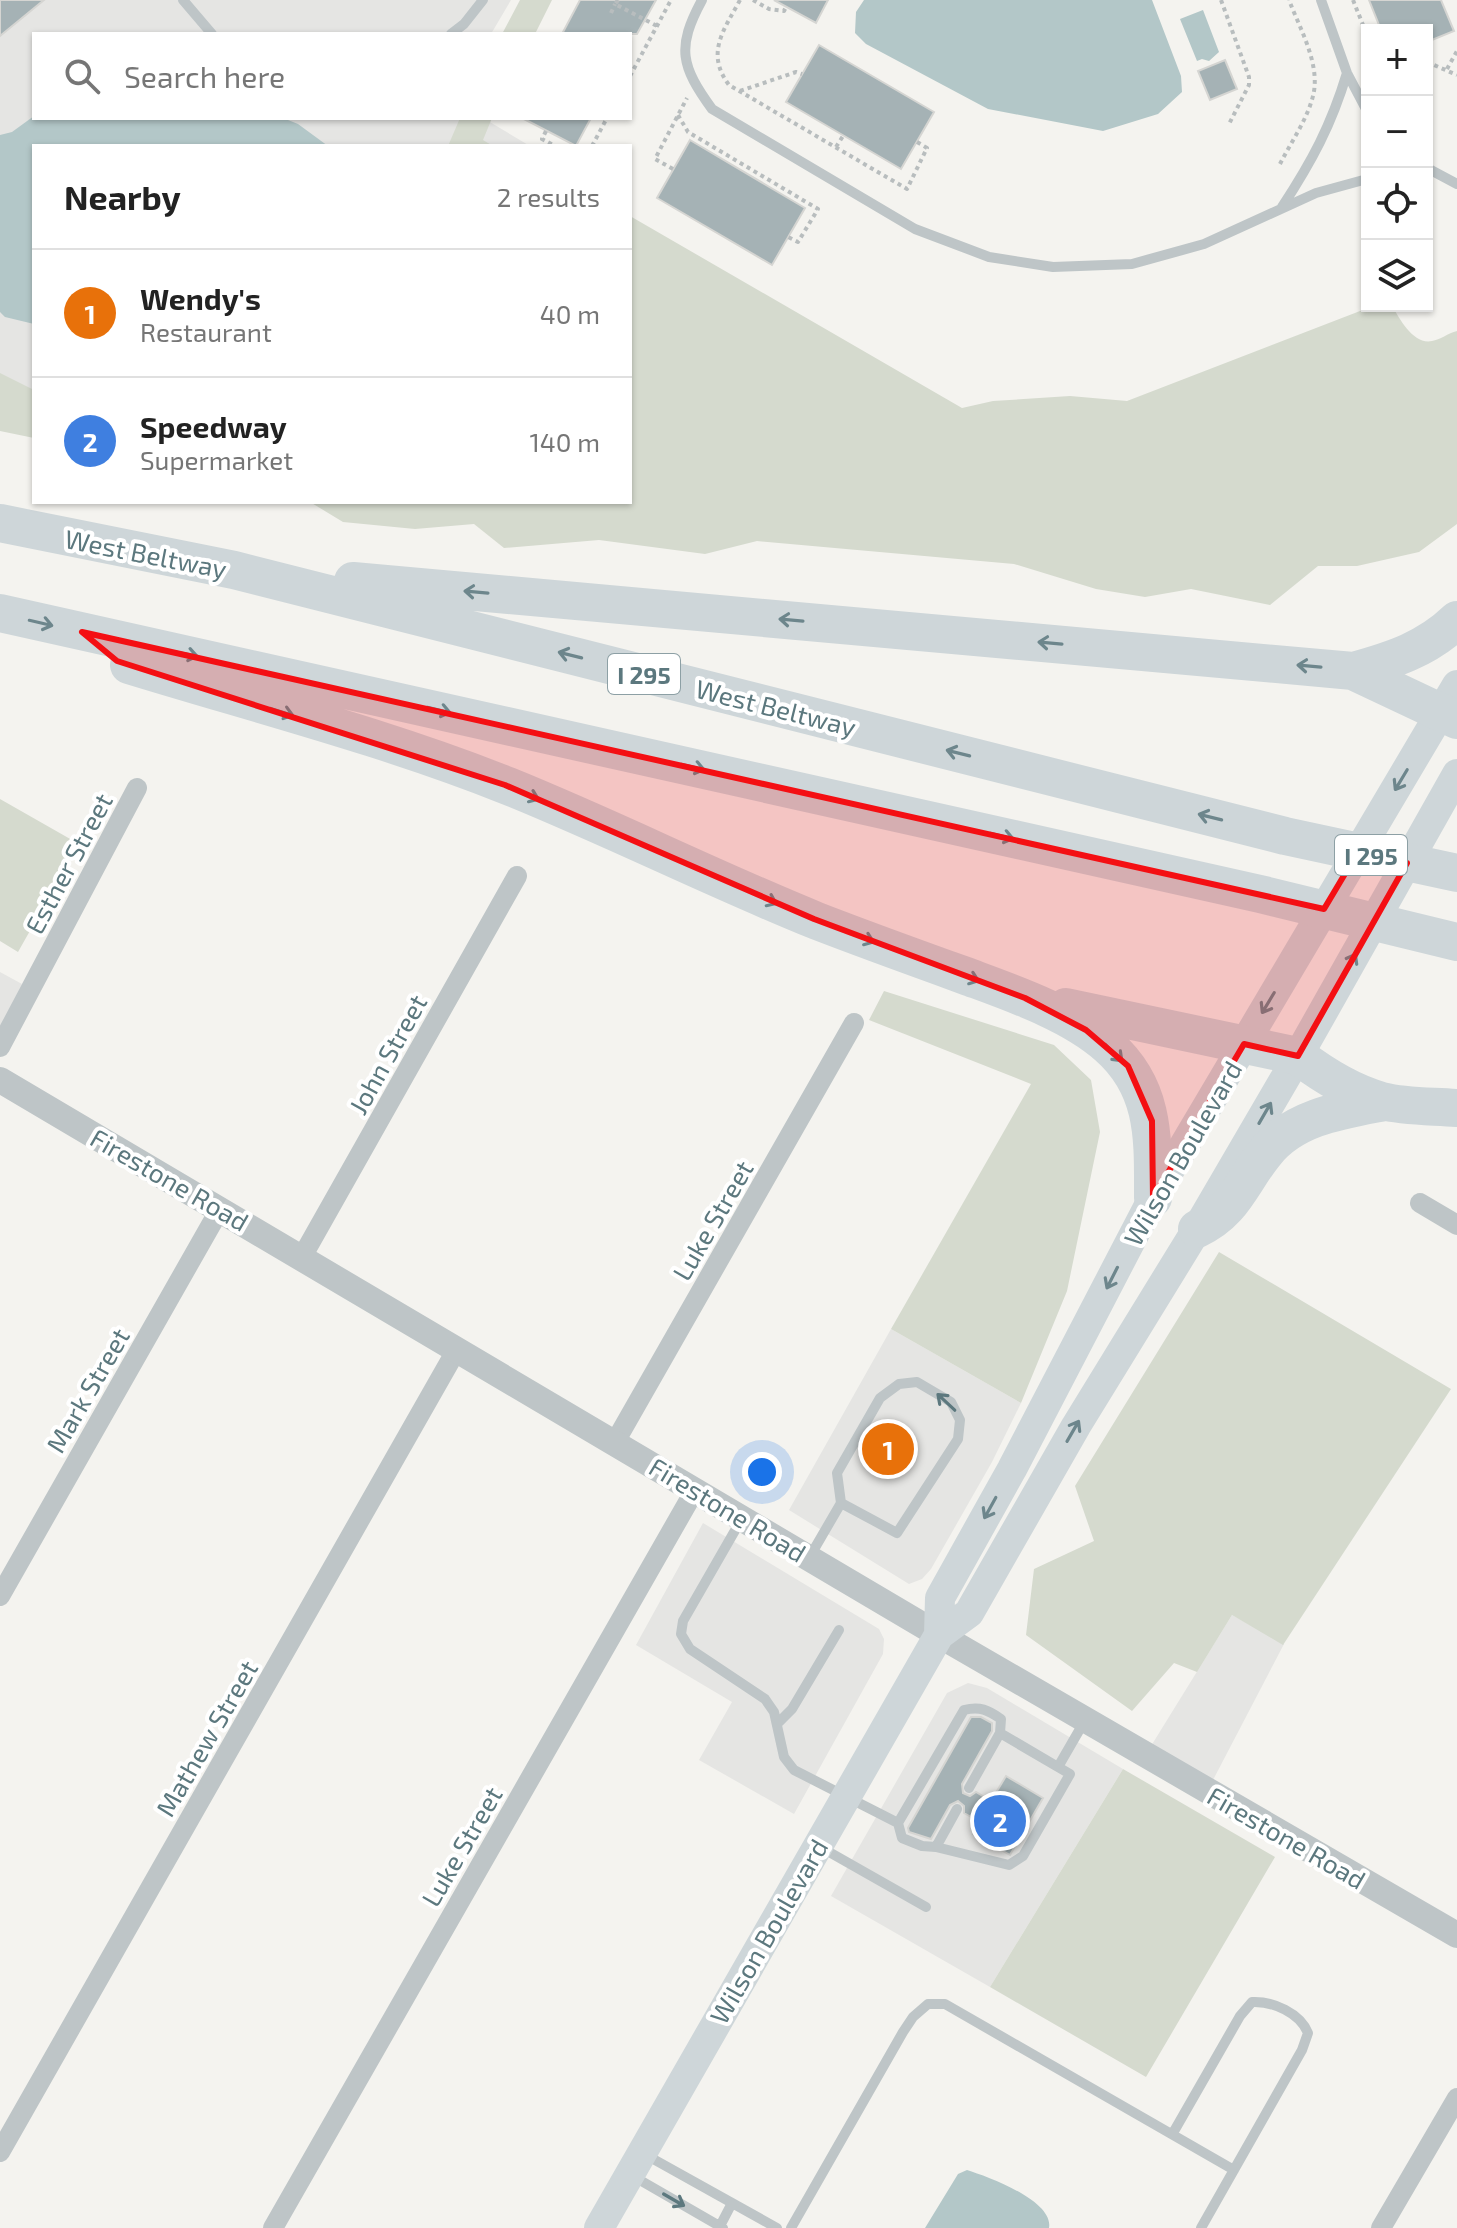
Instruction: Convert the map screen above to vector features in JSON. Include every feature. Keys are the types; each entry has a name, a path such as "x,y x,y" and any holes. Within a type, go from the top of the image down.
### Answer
{"highway":[{"name":"West Beltway","path":"0,523 234,570 1285,836 1457,873"},
{"path":"234,570 1353,671 1452,706"},
{"name":"I 295","path":"0,613 1260,894 1444,938"},
{"path":"1353,671 1405,655 1443,633 1457,620"},
{"path":"82,632 117,661 395,747 505,785 814,919 1025,998 1086,1030 1108,1045 1128,1066 1143,1093 1152,1121 1153,1198"},
{"path":"1025,998 1298,1056 1357,1092 1384,1102"},
{"path":"1197,1229 1226,1211 1267,1150 1283,1135 1303,1123 1337,1111 1384,1102 1457,1108"}],"main road":[{"name":"Wilson Boulevard","path":"939,1635 940,1598 1019,1456 1153,1198 1452,706"},
{"name":"Wilson Boulevard","path":"599,2228 939,1635 969,1613 1076,1426 1197,1229 1298,1056 1457,774"}],"street":[{"name":"Esther Street","path":"0,1047 137,788"},
{"name":"John Street","path":"302,1257 517,876"},
{"name":"Luke Street","path":"615,1442 854,1023"},
{"name":"Firestone Road","path":"0,1080 939,1635 1457,1935"},
{"path":"1420,1203 1457,1225"},
{"name":"Mark Street","path":"0,1596 220,1209"},
{"name":"Mathew Street","path":"0,2152 457,1349"},
{"name":"Luke Street","path":"273,2228 695,1490"},
{"path":"1381,2228 1457,2098"}],"lane":[{"path":"183,0 210,32"},
{"path":"454,32 483,0"},
{"path":"702,0 692,19 683,57 691,80 712,109 915,229 989,257 1053,267 1132,264 1204,244 1281,207 1361,181"},
{"path":"1321,0 1347,73 1361,100"},
{"path":"1281,207 1323,139 1334,116 1347,73"},
{"path":"1433,171 1457,184"},
{"path":"1433,174 1439,174"},
{"path":"809,1558 841,1503 837,1473 880,1398 899,1384 917,1382 951,1402 960,1420 958,1439 897,1533 841,1503"},
{"path":"743,1518 683,1621 681,1634 690,1649 765,1699 774,1712 784,1757 794,1770 898,1823 902,1838 922,1846 1009,1865 1023,1856 1070,1774 995,1737"},
{"path":"777,1724 792,1709 839,1630"},
{"path":"898,1823 911,1810 940,1762 963,1720 964,1710 975,1707 986,1709 1001,1719 995,1737 970,1782"},
{"path":"1058,1767 1085,1720"},
{"path":"936,1847 942,1827 957,1809"},
{"path":"817,1845 926,1907"},
{"path":"1173,2133 1240,2016 1252,2002 1269,2002 1304,2022 1308,2033 1302,2050 1201,2228"},
{"path":"791,2228 908,2024 928,2004 945,2004 1234,2170"},
{"path":"636,2163 721,2227 732,2203"},
{"path":"636,2163 732,2203 777,2228"}],"path":[{"path":"632,72 671,0"},
{"path":"740,0 720,38 716,56 728,84 907,189 927,148 917,142"},
{"path":"753,0 769,9 784,11 786,7"},
{"path":"1221,0 1249,77 1249,85 1228,126"},
{"path":"1280,164 1309,109 1315,81 1314,68 1289,0"},
{"path":"1353,0 1363,24"},
{"path":"611,13 617,2 657,26"},
{"path":"1447,69 1457,51"},
{"path":"1433,63 1457,75"},
{"path":"739,92 796,72 802,74"},
{"path":"673,169 655,159 688,97 728,84"},
{"path":"678,115 688,132 749,172 818,209 798,242 788,237"},
{"path":"593,144 606,120"},
{"path":"546,131 542,139 551,144"},
{"path":"836,148 843,136"}],"highlighted area":[{"path":"82,632 1324,909 1358,852 1407,863 1298,1056 1244,1044 1153,1198 1152,1121 1128,1066 1086,1030 1025,998 814,919 505,785 117,661"}],"shaded area":[{"path":"0,0 511,0 492,32 32,32 32,120 486,120 527,144 32,144 32,424 0,417"},
{"path":"520,0 552,0 536,32 503,32"},
{"path":"864,0 1152,0 1181,76 1182,92 1158,114 1103,131 988,109 866,44 855,33 856,12"},
{"path":"1203,10 1219,52 1209,61 1197,61 1180,19"},
{"path":"32,117 32,120 288,120 325,144 32,144 32,324 5,317 0,312 0,135 12,132"},
{"path":"459,120 491,120 483,140 490,144 449,144"},
{"path":"632,217 962,408 993,401 1070,396 1127,401 1361,311 1396,312 1408,330 1425,341 1457,331 1457,524 1419,552 1357,566 1318,566 1270,605 1191,589 1145,597 1096,589 1014,564 757,541 705,554 599,540 504,548 474,524 415,529 343,522 313,504 632,504"},
{"path":"0,373 32,389 32,438 0,431"},
{"path":"0,799 79,844 18,952 0,941"},
{"path":"0,972 22,984 0,1029"},
{"path":"884,991 1054,1045 1091,1080 1100,1132 1067,1291 1021,1403 891,1329 1031,1084 869,1020"},
{"path":"1219,1252 1451,1389 1283,1645 1232,1615 1197,1672 1174,1663 1132,1711 1026,1635 1034,1569 1094,1541 1075,1486"},
{"path":"891,1329 1021,1403 992,1462 931,1569 922,1579 909,1584 789,1510"},
{"path":"703,1523 879,1629 884,1639 883,1654 794,1814 699,1760 732,1702 636,1645"},
{"path":"1232,1615 1284,1644 1213,1780 1151,1746"},
{"path":"968,1683 987,1688 1123,1769 990,1987 831,1896 947,1693"},
{"path":"1123,1769 1275,1857 1146,2077 990,1987"},
{"path":"967,2170 1004,2184 1031,2200 1048,2218 1049,2228 925,2228 958,2174"}],"building":[{"path":"0,0 44,0 0,36"},
{"path":"580,0 656,0 637,34 563,32"},
{"path":"774,0 828,0 816,23"},
{"path":"1369,0 1441,0 1454,31 1433,40 1433,24 1379,24"},
{"path":"819,45 934,112 901,169 786,102"},
{"path":"1225,60 1237,89 1210,100 1198,71"},
{"path":"526,120 590,120 577,144"},
{"path":"690,140 805,208 772,265 657,198"},
{"path":"971,1717 981,1717 992,1723 992,1731 962,1784 963,1793 970,1796 976,1792 991,1801 1006,1776 1043,1798 1010,1855 973,1834 980,1822 964,1813 964,1806 958,1801 950,1805 931,1839 909,1832 908,1828"}],"place":[{"name":"Wendy's","path":"888,1449"},
{"name":"Speedway","path":"1000,1821"}]}
